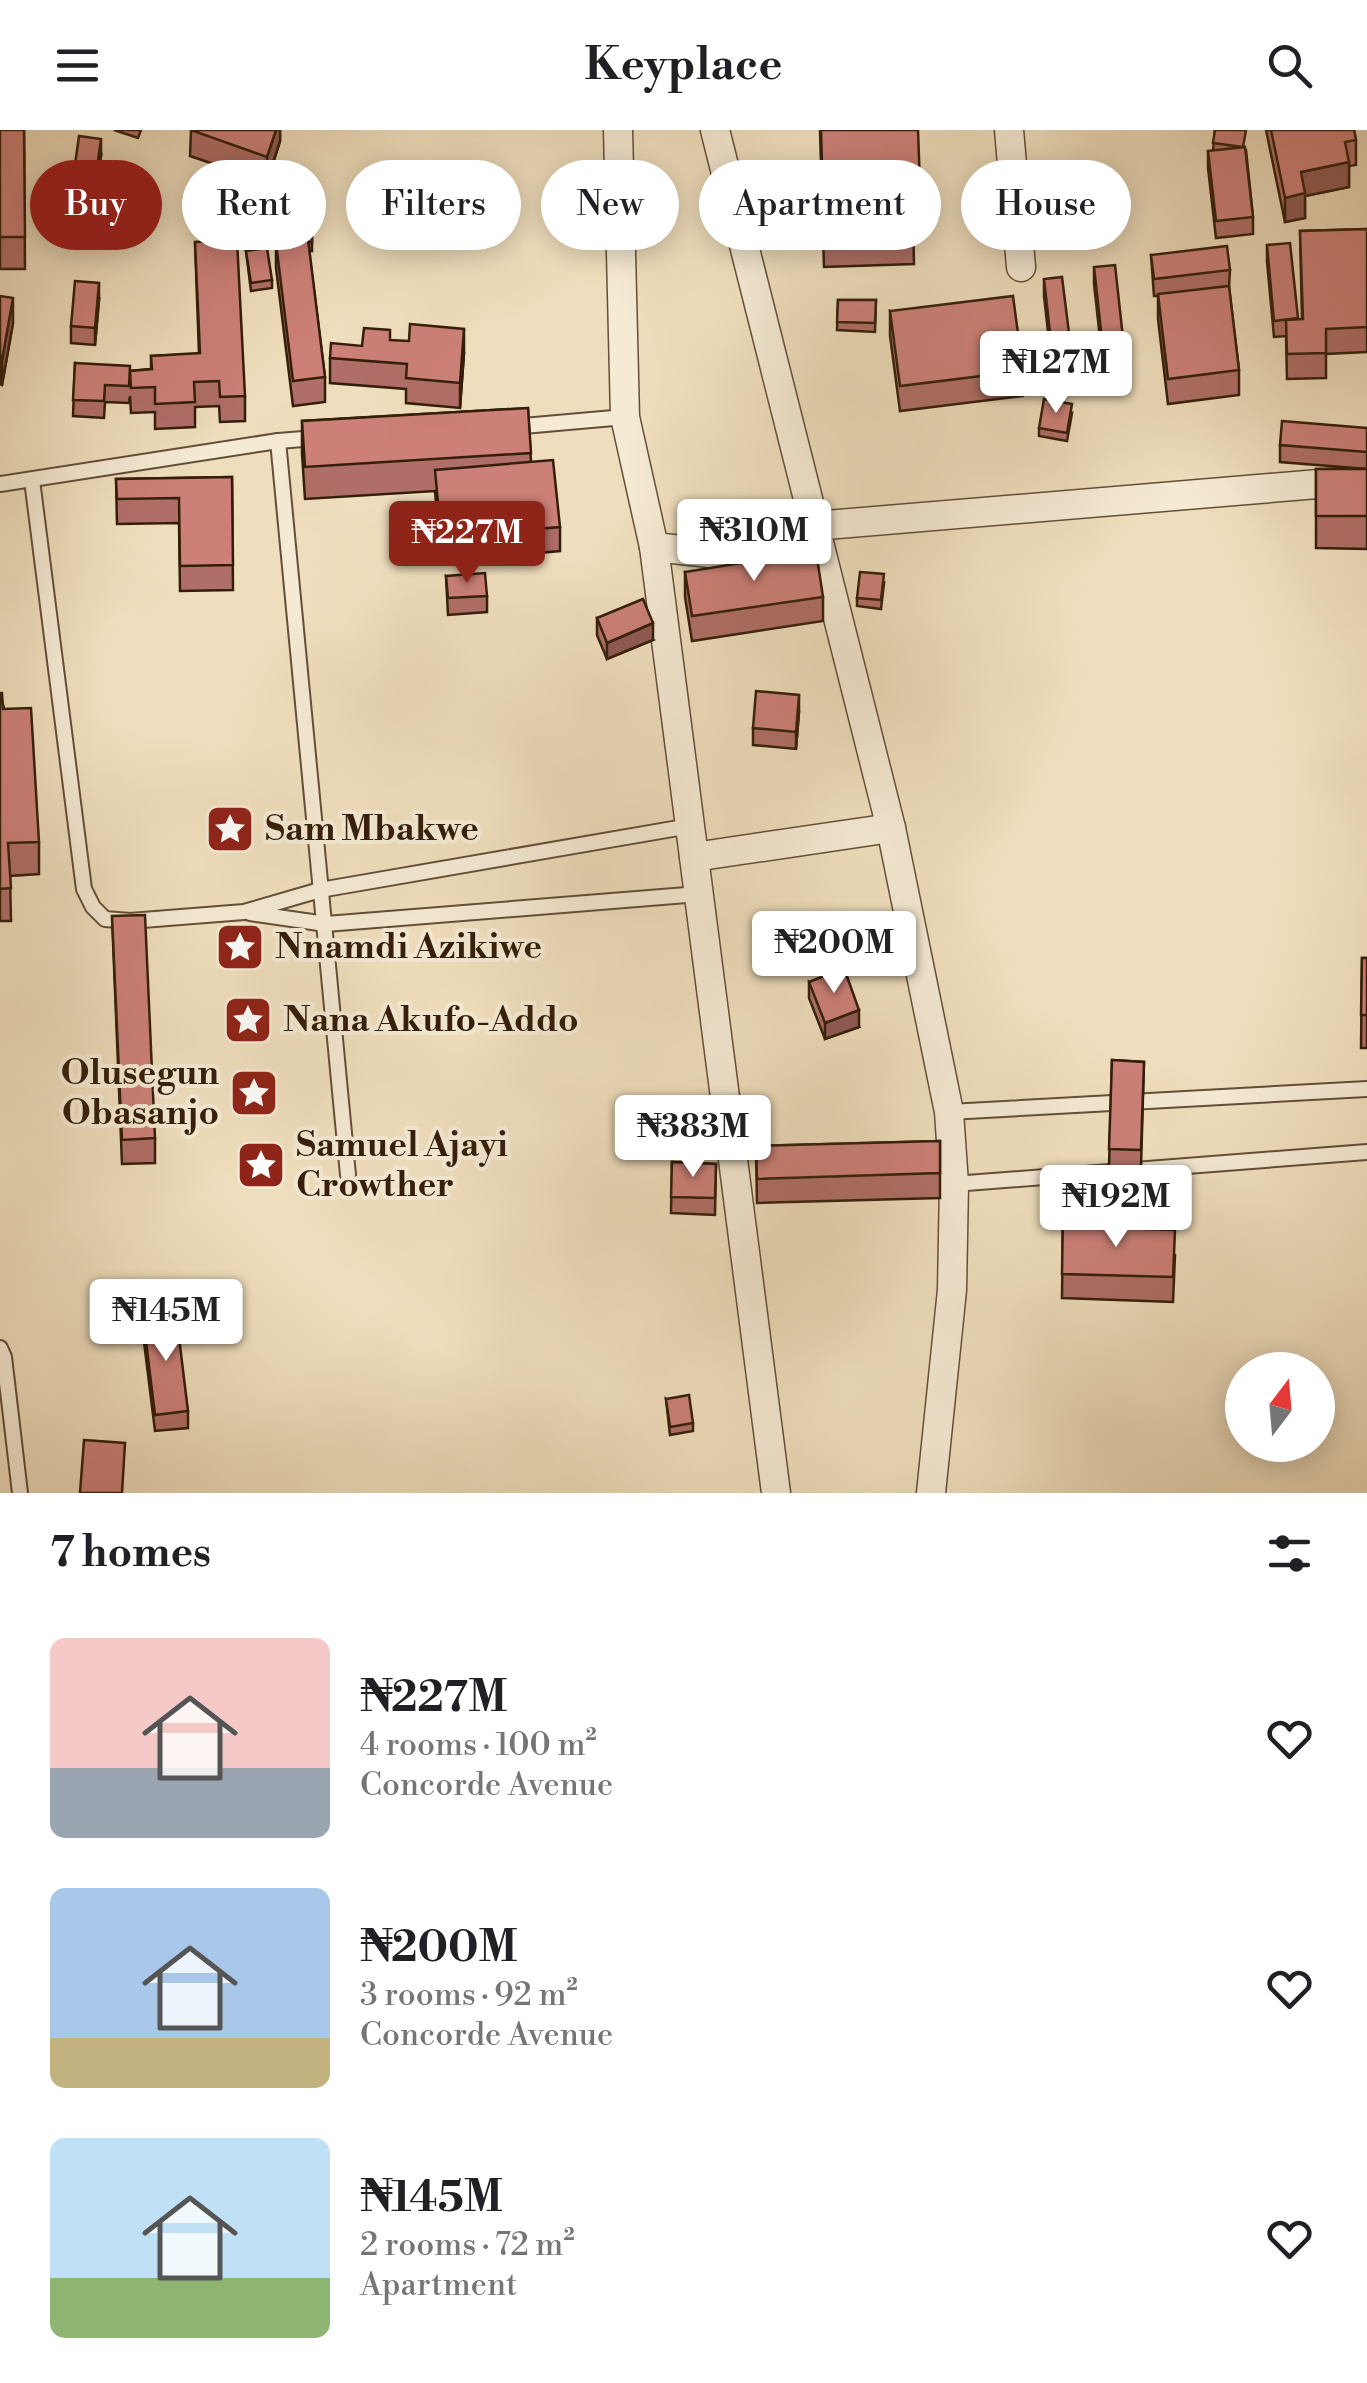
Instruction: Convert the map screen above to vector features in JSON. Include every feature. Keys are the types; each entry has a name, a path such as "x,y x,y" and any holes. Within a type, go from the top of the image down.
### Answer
{"street":[{"path":"618,130 625,417 654,547 776,1493"},
{"path":"715,130 891,828 949,1112 954,1184 952,1290 931,1493"},
{"path":"1009,130 1021,266"},
{"path":"654,547 738,556 814,526 1367,480"},
{"path":"694,858 891,828"}],"lane":[{"path":"489,429 625,417"},
{"path":"0,484 278,440 336,437"},
{"path":"278,440 348,1175"},
{"path":"32,480 84,890 105,920 244,912 320,890 690,826"},
{"path":"244,912 326,924 699,894"},
{"path":"949,1112 1367,1090"},
{"path":"954,1184 1367,1152"},
{"path":"0,1348 20,1493"}],"building":[{"path":"0,130 24,130 25,237 0,237"},
{"path":"191,130 276,130 267,157"},
{"path":"821,130 918,130 919,160 822,160"},
{"path":"1215,130 1246,130 1243,147 1213,143"},
{"path":"1271,130 1354,130 1356,140 1345,142 1349,162 1301,172 1305,193 1285,198"},
{"path":"79,136 101,139 98,160 76,160"},
{"path":"1245,147 1253,217 1216,221 1208,151"},
{"path":"1367,229 1367,327 1326,329 1326,353 1287,354 1286,320 1303,319 1300,231"},
{"path":"1290,243 1298,318 1274,321 1267,245"},
{"path":"1227,246 1230,270 1154,279 1151,255"},
{"path":"195,250 238,250 245,396 220,397 219,381 194,382 195,402 155,404 155,387 131,388 130,371 152,369 151,356 200,353"},
{"path":"267,250 272,280 251,283 246,251"},
{"path":"277,250 309,250 325,377 293,381"},
{"path":"1115,265 1125,356 1104,358 1094,267"},
{"path":"1062,277 1071,349 1052,351 1044,279"},
{"path":"75,281 99,283 95,328 71,326"},
{"path":"1229,286 1239,370 1168,379 1158,294"},
{"path":"0,296 13,298 2,360 0,359"},
{"path":"1013,296 1023,371 900,386 890,311"},
{"path":"838,300 876,300 875,323 837,322"},
{"path":"410,324 464,329 460,383 406,378 407,364 330,358 331,343 362,346 364,328 390,330 390,340 409,341"},
{"path":"75,363 130,366 129,386 105,385 104,401 73,400"},
{"path":"1044,399 1072,404 1067,433 1039,428"},
{"path":"528,408 531,453 305,467 302,421"},
{"path":"1282,421 1367,428 1367,452 1280,445"},
{"path":"553,460 560,527 441,537 435,470"},
{"path":"1316,469 1367,469 1367,516 1316,516"},
{"path":"232,477 233,565 180,566 179,498 117,499 116,479"},
{"path":"816,551 823,597 692,616 685,572"},
{"path":"860,572 884,574 881,600 857,598"},
{"path":"485,573 487,596 448,598 446,576"},
{"path":"643,599 653,623 607,643 597,618"},
{"path":"756,691 799,695 796,732 753,728"},
{"path":"0,693 3,709 31,708 39,842 8,843 11,888 0,889"},
{"path":"145,915 155,1138 122,1140 112,916"},
{"path":"1362,958 1367,958 1367,1015 1361,1015"},
{"path":"844,968 859,1010 825,1023 809,982"},
{"path":"1112,1060 1144,1062 1141,1150 1109,1149"},
{"path":"940,1141 940,1173 757,1179 756,1146"},
{"path":"672,1162 716,1164 715,1198 671,1197"},
{"path":"1063,1212 1084,1213 1083,1227 1175,1230 1173,1277 1062,1274"},
{"path":"176,1313 188,1411 155,1415 143,1317"},
{"path":"689,1395 693,1423 670,1427 666,1399"},
{"path":"84,1440 125,1443 122,1493 80,1493"}],"place":[{"name":"Sam Mbakwe","path":"230,829"},
{"name":"Nnamdi Azikiwe","path":"240,947"},
{"name":"Nana Akufo-Addo","path":"248,1020"},
{"name":"Olusegun Obasanjo","path":"254,1093"},
{"name":"Samuel Ajayi Crowther","path":"261,1165"}]}
